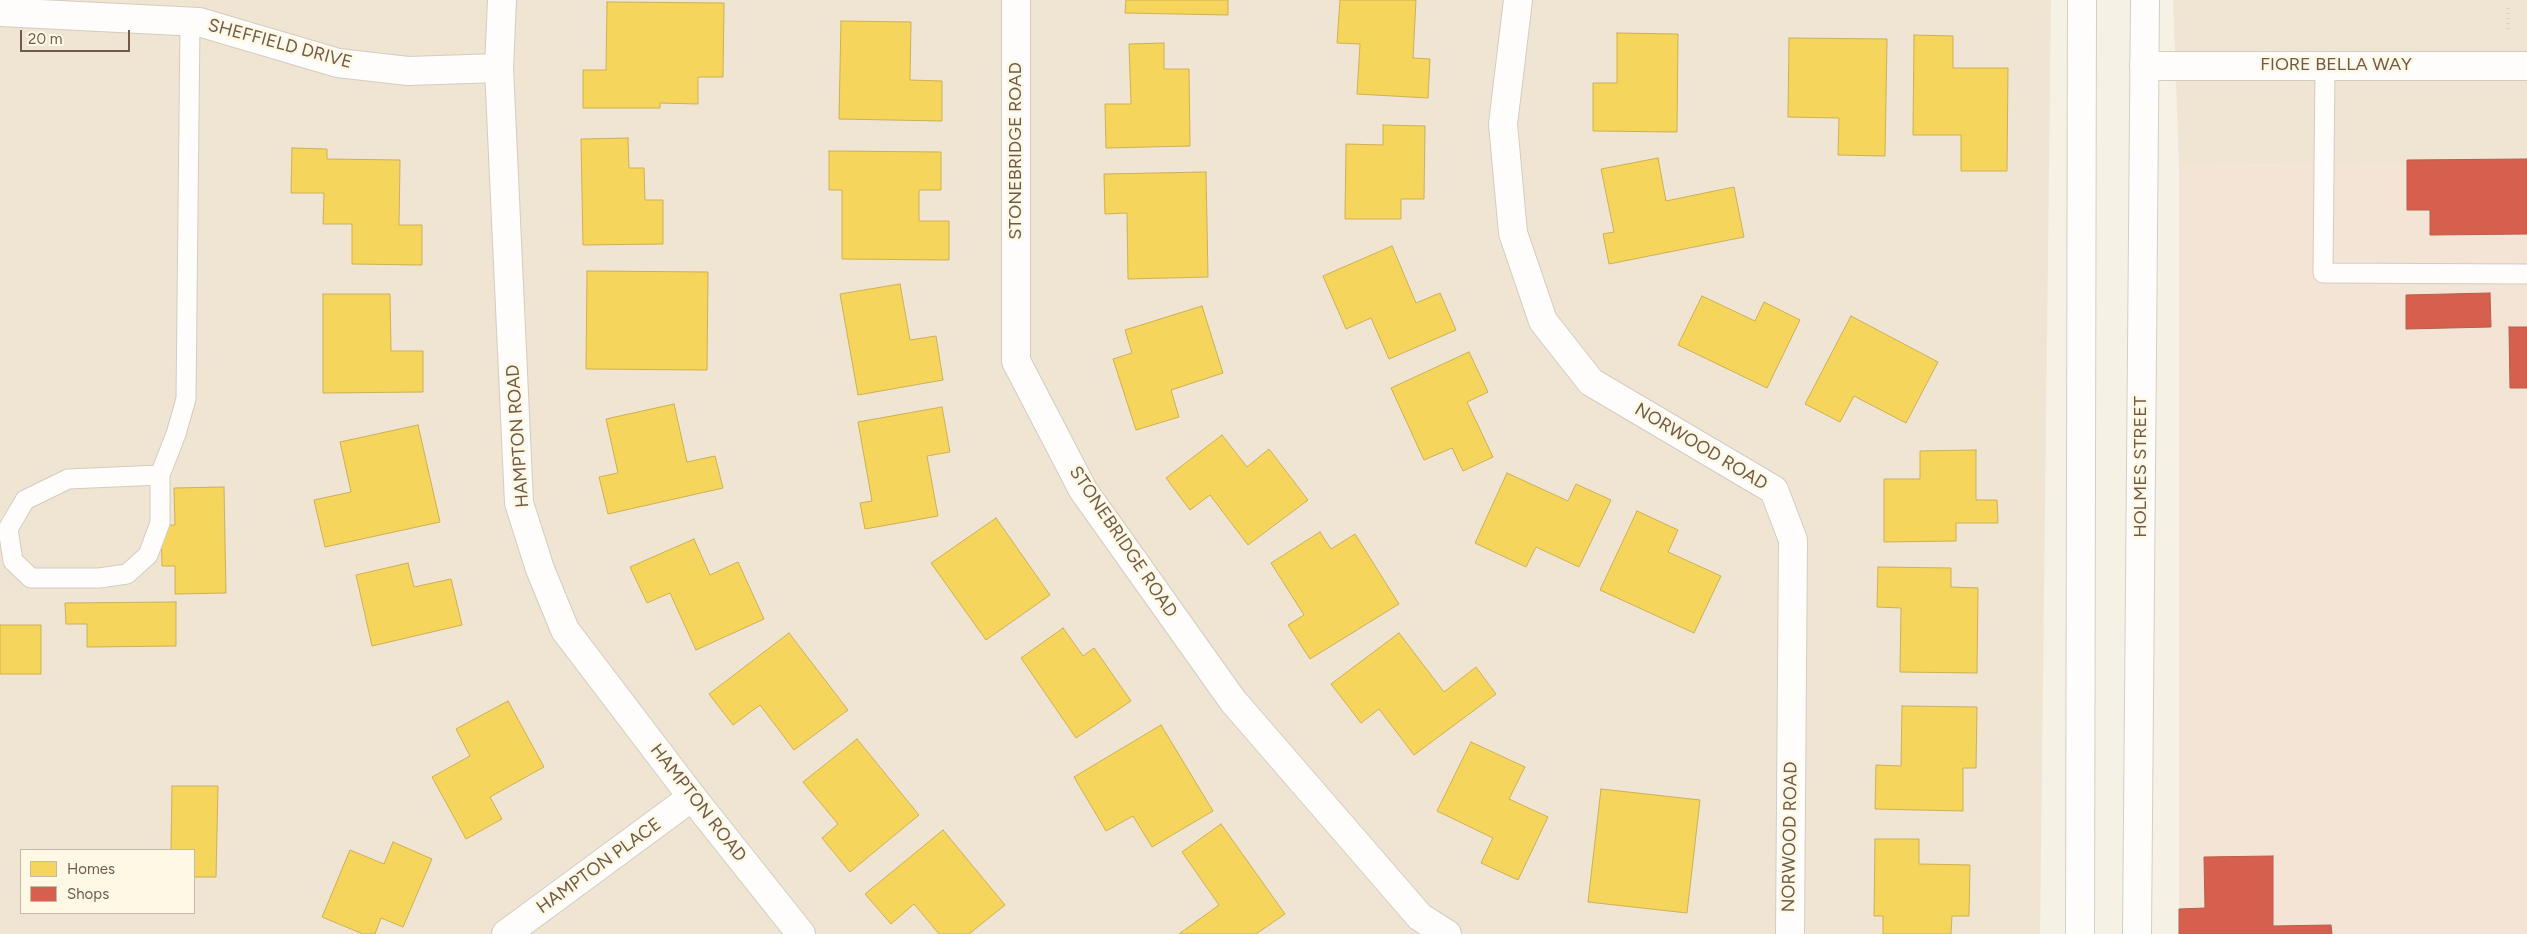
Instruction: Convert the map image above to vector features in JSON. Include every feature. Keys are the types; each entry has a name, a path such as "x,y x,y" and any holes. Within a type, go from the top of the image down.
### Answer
{"street":[{"name":"HAMPTON ROAD","path":"502,0 499,68 519,503 540,569 564,630 692,797 801,934"},
{"name":"STONEBRIDGE ROAD","path":"1016,0 1016,361 1083,490 1233,701 1420,917 1447,934"},
{"name":"NORWOOD ROAD","path":"1518,0 1503,124 1513,234 1543,321 1591,382 1774,490 1793,540 1790,934"},
{"path":"2080,934 2082,0"},
{"name":"HOLMES STREET","path":"2137,934 2145,0"},
{"name":"SHEFFIELD DRIVE","path":"0,12 199,22 338,63 408,71 499,68"},
{"name":"FIORE BELLA WAY","path":"2144,66 2527,66"},
{"name":"HAMPTON PLACE","path":"506,934 692,797"}],"lane":[{"path":"160,475 68,479 25,500 8,530 13,561 31,578 99,578 127,574 148,555 160,523 160,475 176,434 186,399 190,22"},
{"path":"2325,65 2323,272 2527,274"}],"path":[{"path":"2508,8 2508,30"}],"shaded area":[{"path":"0,0 2051,0 2040,934 0,934"},
{"path":"2173,0 2527,0 2527,164 2179,166"},
{"path":"2527,164 2527,934 2179,934 2179,166"}],"building: Homes":[{"path":"1126,0 1228,0 1228,15 1125,13"},
{"path":"1340,0 1416,0 1413,58 1430,59 1428,98 1357,94 1360,44 1337,43"},
{"path":"607,2 724,3 723,77 698,77 698,104 660,103 660,108 583,108 583,70 606,70"},
{"path":"841,21 911,22 910,80 942,81 942,121 839,119"},
{"path":"1617,33 1678,34 1677,132 1593,131 1593,83 1617,83"},
{"path":"1914,35 1953,36 1953,68 2008,68 2007,171 1961,171 1961,135 1913,135"},
{"path":"1789,38 1887,39 1885,156 1838,155 1839,118 1788,117"},
{"path":"1164,43 1164,69 1189,69 1190,146 1106,148 1105,104 1131,104 1129,44"},
{"path":"1383,125 1425,126 1424,199 1401,199 1401,219 1345,219 1346,144 1383,145"},
{"path":"628,138 629,168 644,168 645,200 663,200 663,244 583,245 581,139"},
{"path":"292,148 327,149 327,159 400,160 399,225 422,225 422,265 352,264 352,224 323,224 324,193 291,193"},
{"path":"829,151 941,152 941,190 919,190 919,221 949,221 949,260 842,259 842,190 829,190"},
{"path":"1658,158 1666,201 1734,187 1744,237 1609,264 1603,234 1614,232 1601,169"},
{"path":"1206,172 1208,277 1128,279 1127,213 1105,214 1104,174"},
{"path":"1392,246 1416,303 1440,293 1456,330 1389,359 1371,318 1346,329 1323,276"},
{"path":"587,271 708,272 707,370 586,369"},
{"path":"900,284 910,340 936,336 943,380 858,395 840,294"},
{"path":"323,294 390,294 391,351 423,351 423,392 323,393"},
{"path":"1702,296 1755,321 1764,302 1800,320 1767,388 1678,345"},
{"path":"1202,306 1223,373 1171,390 1179,417 1136,430 1113,359 1132,353 1125,330"},
{"path":"1851,316 1938,362 1906,423 1854,396 1840,422 1805,404"},
{"path":"1469,352 1488,392 1467,402 1493,457 1463,471 1452,448 1424,460 1391,388"},
{"path":"674,404 687,462 715,456 723,488 608,514 599,477 618,473 606,419"},
{"path":"942,407 950,452 927,456 938,516 865,529 860,503 872,501 858,422"},
{"path":"418,425 440,522 325,547 314,500 351,492 340,442"},
{"path":"1222,435 1247,467 1269,449 1308,500 1248,545 1210,495 1190,510 1166,478"},
{"path":"1976,450 1976,500 1997,500 1998,523 1956,523 1956,541 1884,542 1884,479 1920,479 1920,451"},
{"path":"1507,473 1568,501 1576,484 1611,500 1579,567 1536,547 1526,567 1475,543"},
{"path":"224,487 226,593 175,594 175,566 162,566 161,525 175,525 174,488"},
{"path":"1637,511 1678,530 1668,552 1721,576 1694,633 1600,590"},
{"path":"996,518 1050,595 986,640 931,563"},
{"path":"1320,532 1331,549 1355,534 1399,604 1310,659 1288,625 1304,615 1271,563"},
{"path":"694,539 710,575 738,562 764,619 696,650 670,593 647,603 630,567"},
{"path":"408,563 414,587 451,579 462,625 372,646 356,575"},
{"path":"1878,567 1951,568 1951,587 1978,588 1977,673 1900,672 1901,608 1877,607"},
{"path":"176,602 176,646 87,647 87,624 66,624 65,603"},
{"path":"0,625 41,625 41,674 0,674"},
{"path":"1063,628 1083,656 1094,648 1131,701 1076,738 1021,658"},
{"path":"789,633 848,710 794,750 760,705 733,725 709,694"},
{"path":"1399,633 1444,692 1476,667 1496,694 1414,755 1379,709 1361,723 1331,684"},
{"path":"508,701 544,767 490,797 502,819 466,839 432,777 470,756 456,729"},
{"path":"1902,706 1977,707 1976,768 1963,768 1963,811 1875,809 1876,765 1901,766"},
{"path":"1161,725 1213,811 1152,847 1133,816 1106,831 1074,777"},
{"path":"857,739 919,815 850,872 822,838 838,824 803,782"},
{"path":"1471,742 1525,767 1509,799 1548,817 1518,880 1481,863 1493,838 1437,811"},
{"path":"172,786 218,786 216,877 195,877 195,849 171,849"},
{"path":"1601,789 1700,800 1687,913 1588,902"},
{"path":"1221,824 1285,914 1256,934 1179,934 1219,905 1182,852"},
{"path":"943,830 1005,905 969,934 939,934 914,904 891,924 865,894"},
{"path":"1875,839 1919,839 1919,864 1970,865 1969,916 1952,916 1951,934 1883,934 1883,916 1874,916"},
{"path":"393,842 432,859 403,927 381,918 375,934 363,934 322,917 350,850 384,864"}],"building: Shops":[{"path":"2527,159 2527,234 2430,235 2430,210 2407,210 2407,160"},
{"path":"2490,293 2491,327 2406,329 2406,295"},
{"path":"2509,327 2527,327 2527,388 2510,388"},
{"path":"2273,856 2273,926 2331,925 2332,934 2179,934 2179,909 2205,908 2204,857"}]}
